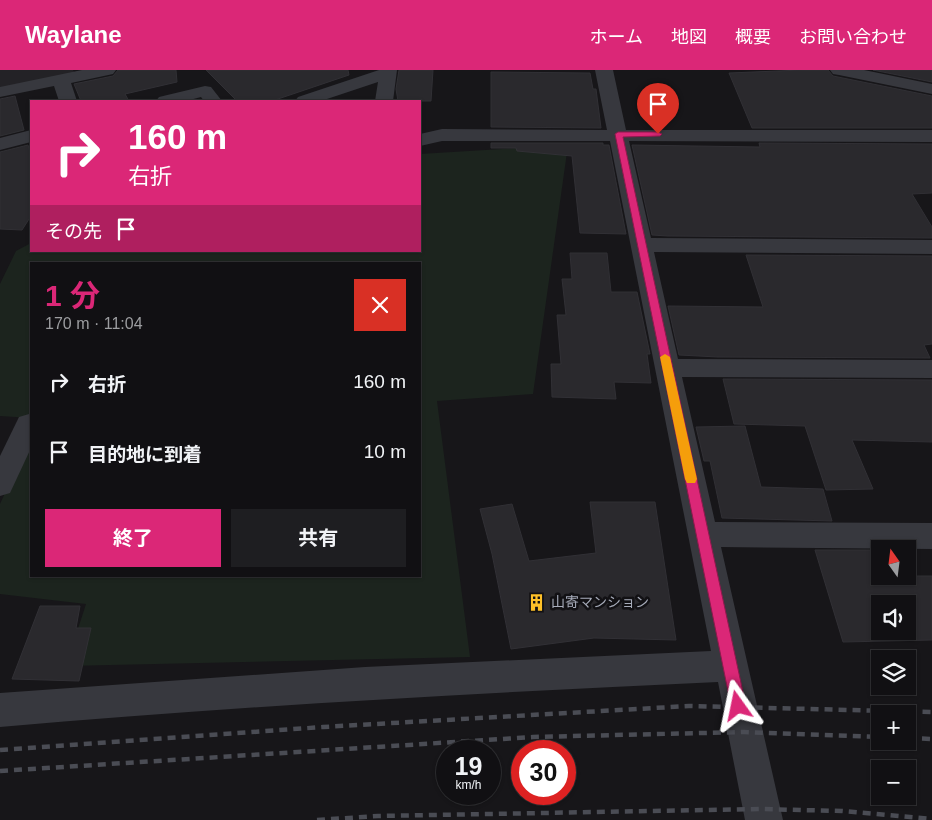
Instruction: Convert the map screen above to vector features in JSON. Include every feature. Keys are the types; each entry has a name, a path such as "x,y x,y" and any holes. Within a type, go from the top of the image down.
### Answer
{"street":[{"path":"0,92 61,79 83,72 107,70"},
{"path":"604,70 764,820"},
{"path":"839,70 932,88"},
{"path":"307,100 388,71 384,100"},
{"path":"61,79 68,100"},
{"path":"169,100 205,91 213,100"},
{"path":"421,140 442,135 932,136"},
{"path":"0,144 30,136"},
{"path":"642,246 932,247"},
{"path":"667,368 932,369"},
{"path":"0,485 29,424"},
{"path":"702,534 932,536"},
{"path":"0,710 96,701 412,680 730,666"}],"shaded area":[{"path":"0,70 73,70 75,74 0,89"},
{"path":"568,145 533,394 437,401 470,657 66,666 86,604 0,594 0,504 30,438 30,577 421,577 421,262 30,262 30,418 0,416 0,284 16,251 30,244 30,252 421,252 421,154"}],"building":[{"path":"118,70 176,70 177,82 125,94 128,100 81,100 74,84 113,76"},
{"path":"206,70 348,70 349,75 275,100 236,100"},
{"path":"399,70 433,70 431,101 398,100 396,89"},
{"path":"828,70 833,76 932,96 932,128 752,128 729,73"},
{"path":"873,70 932,70 932,82"},
{"path":"491,72 590,73 593,89 596,89 601,128 491,127"},
{"path":"15,96 24,130 0,136 0,99"},
{"path":"491,143 603,143 603,145 609,145 626,234 580,233 572,156 517,151 516,148 491,148"},
{"path":"759,143 932,144 932,193 912,194 932,227 932,238 652,235 632,145 760,147"},
{"path":"28,145 30,152 30,218 22,230 0,229 0,152"},
{"path":"570,253 607,253 611,292 637,292 650,354 647,354 651,383 614,382 616,399 552,397 551,364 561,364 557,315 566,315 562,279 572,279"},
{"path":"746,255 932,256 932,344 924,345 930,358 718,357 679,355 668,306 763,307"},
{"path":"723,379 932,380 932,442 852,440 873,489 826,490 805,426 734,424"},
{"path":"745,426 761,487 823,489 832,521 722,518 710,461 704,461 696,427"},
{"path":"590,502 655,502 676,640 594,638 511,649 492,554 480,509 512,504 529,561 596,553"},
{"path":"815,550 871,550 871,585 916,585 916,576 932,576 932,640 843,642"},
{"path":"40,606 80,606 76,628 91,628 79,681 12,679"}],"railway":[{"path":"0,750 323,727 689,706 932,712"},
{"path":"0,771 533,737 744,732 871,737"},
{"path":"916,738 932,739"},
{"path":"317,820 378,816 761,809 842,811 932,819"}],"slow traffic":[{"path":"665,357 691,479"}],"place":[{"name":"山寄マンション","path":"537,602"}],"route":[{"path":"658,134 618,134 738,706"}]}
